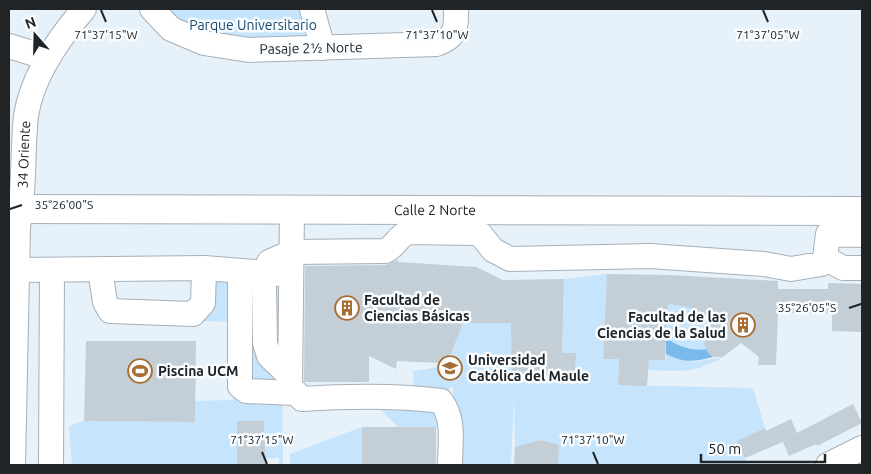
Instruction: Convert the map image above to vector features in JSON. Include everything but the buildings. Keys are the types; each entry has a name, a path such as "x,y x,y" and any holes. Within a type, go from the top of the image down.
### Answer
{"main road":[{"name":"Calle 2 Norte","path":"15,209 753,210 828,223 862,211"}],"street":[{"name":"34 Oriente","path":"13,465 12,371 18,227 15,209 26,115 34,88 48,58 61,37 84,9"},
{"name":"Pasaje 2½ Norte","path":"152,9 172,29 204,43 249,50 436,44 446,41 454,32 456,9"},
{"path":"312,9 323,48"},
{"path":"9,46 48,58"},
{"path":"292,210 293,384"},
{"path":"17,270 204,268 266,273 291,264 385,251 391,249 399,237 414,232 478,234 485,238 493,250 510,259 650,256 764,264 790,269 820,264 825,258 828,223 862,235"},
{"path":"825,258 842,268 862,268"},
{"path":"100,270 105,302 110,311 193,314 203,303 204,268"},
{"path":"51,465 52,271"},
{"path":"240,271 240,386 246,391 293,384"},
{"path":"266,273 264,285 265,343 269,356 293,384 302,399 347,396 416,397 441,401 447,409 451,422 450,465"},
{"path":"828,465 862,448"}],"green space":[{"name":"Parque Universitario","path":"166,9 308,9 314,35 253,43 212,37 181,24"},
{"path":"204,268 289,269 282,323 283,465 279,465 279,458 266,458 264,421 237,421 237,465 72,465 69,426 84,421 194,422 195,401 233,400 234,323 276,323 202,321"},
{"path":"607,274 603,358 619,359 618,385 753,388 765,428 737,441 748,465 558,465 558,445 540,440 515,447 514,393 511,465 454,465 454,397 452,385 441,402 442,415 436,427 398,427 369,398 414,399 413,371 452,365 451,354 463,323 499,323 504,280 513,280 510,303 514,379 575,384 576,354 562,353 564,279"},
{"path":"668,304 688,307 712,319 704,344 706,349 685,348 666,338"},
{"path":"666,354 694,362 723,357 695,369 678,371 648,370 649,360 665,360"},
{"path":"362,427 362,465 290,465 290,454"}],"water":[{"path":"666,338 685,348 706,349 713,357 689,361 673,357 666,354"}],"place":[{"name":"Facultad de Ciencias Básicas","path":"347,308"},
{"name":"Facultad de las Ciencias de la Salud","path":"743,325"},
{"name":"Universidad Católica del Maule","path":"450,368"},
{"name":"Piscina UCM","path":"140,371"}]}
